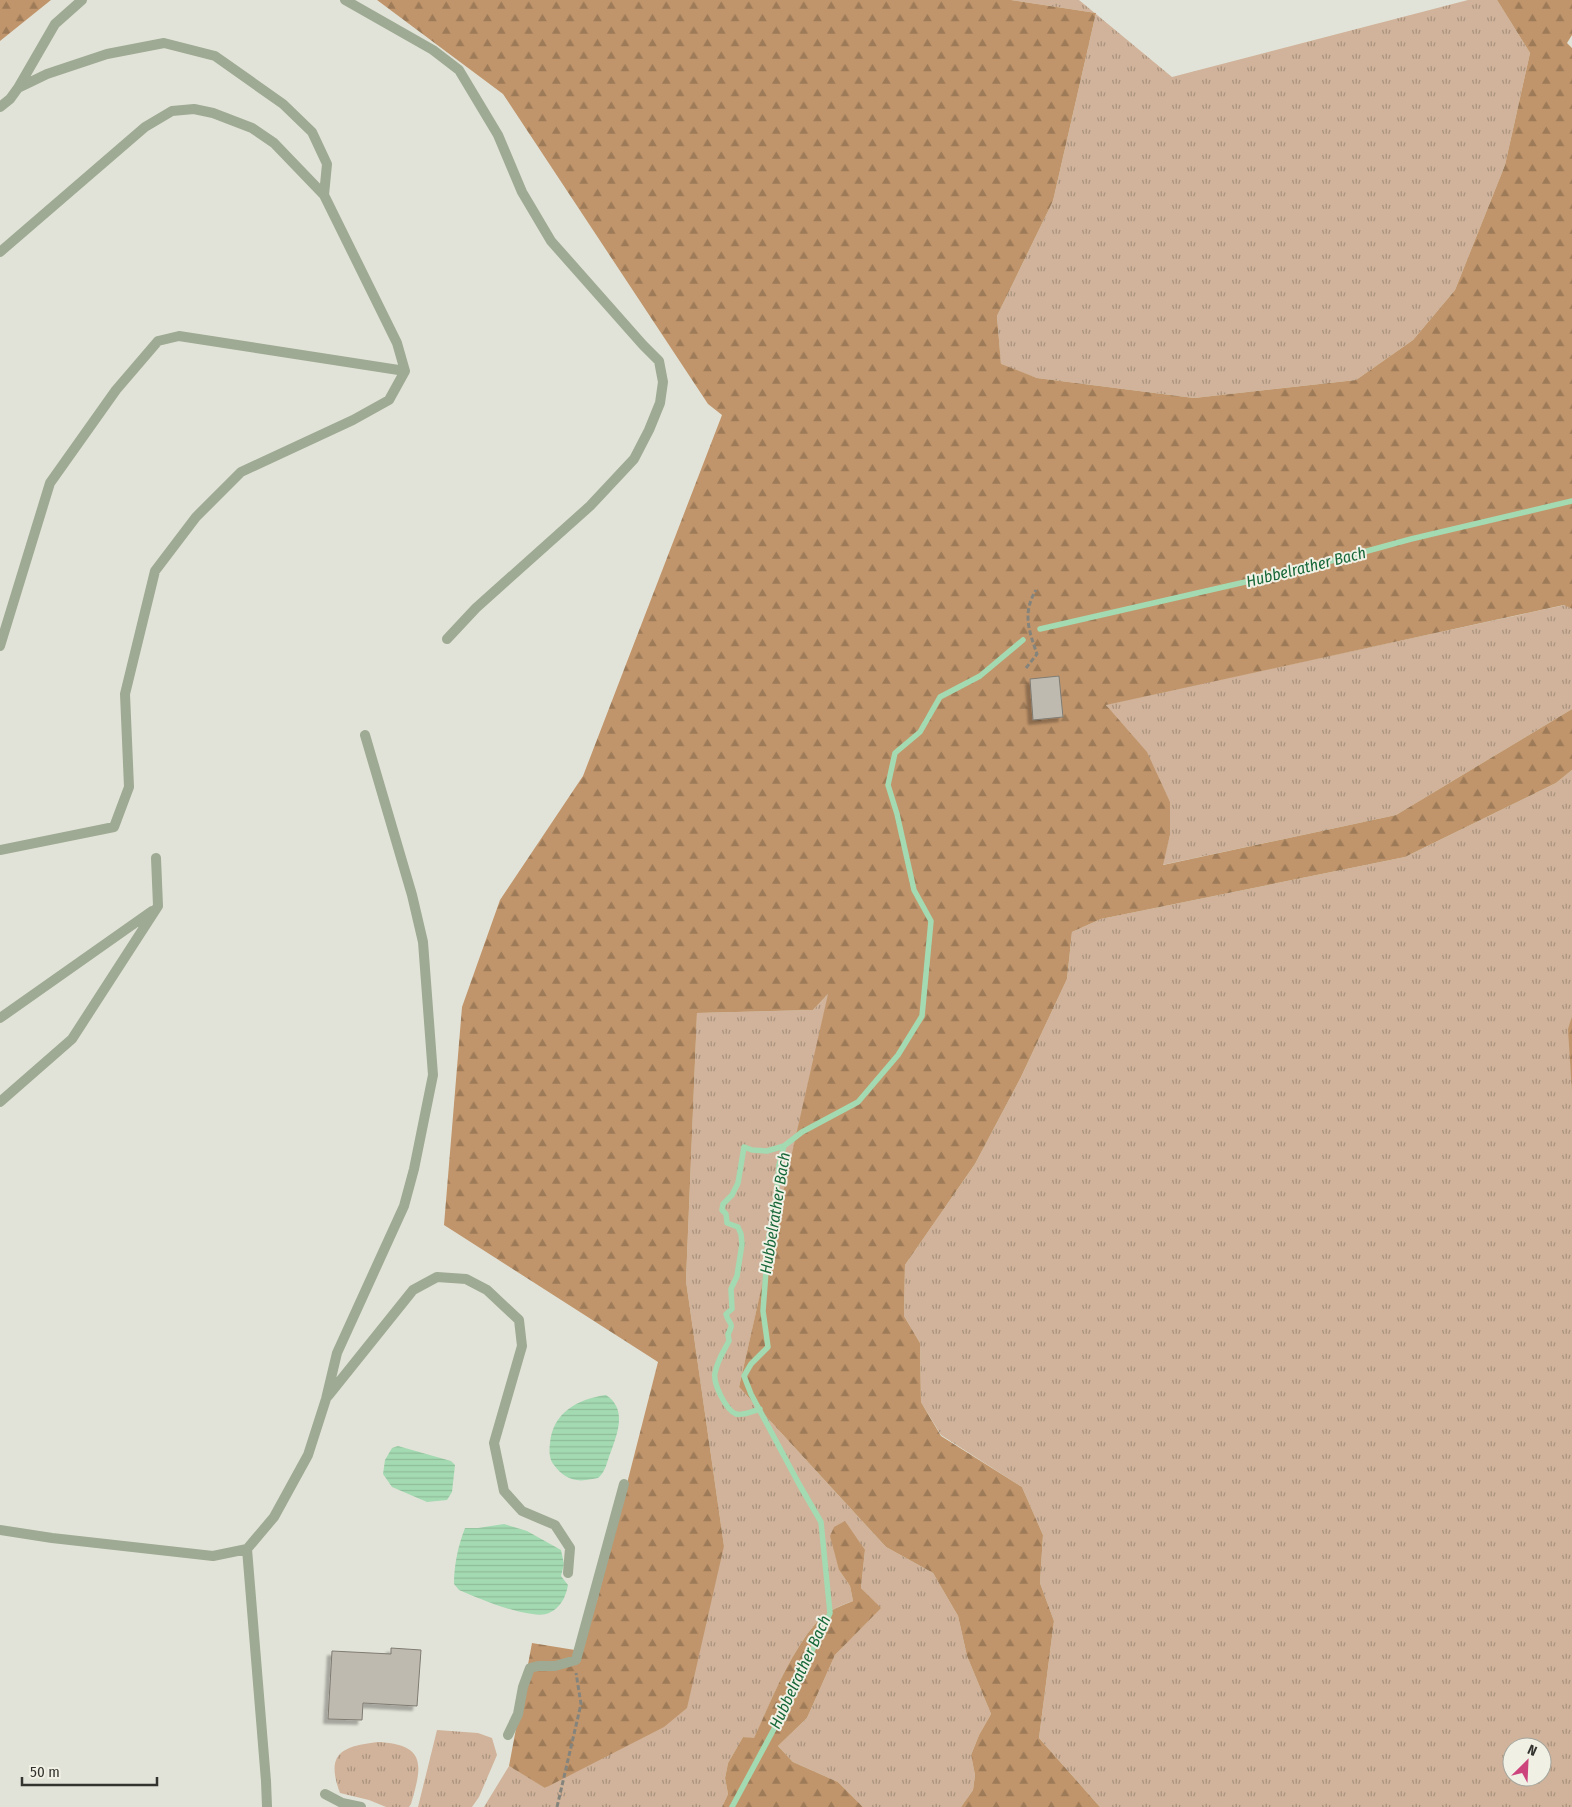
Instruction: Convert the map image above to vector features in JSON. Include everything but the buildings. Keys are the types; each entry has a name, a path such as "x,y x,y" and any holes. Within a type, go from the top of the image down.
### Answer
{"lane":[{"path":"0,107 10,99 18,88 55,24 82,0"},
{"path":"346,0 433,50 459,70 498,135 522,192 551,241 643,345 660,361 663,382 660,403 650,430 634,459 590,506 476,608 448,639"},
{"path":"18,88 47,74 107,54 164,43 215,56 283,104 312,132 327,164 324,195"},
{"path":"0,252 145,127 172,111 194,109 204,111 252,128 274,143 324,195 397,343 405,371 389,400 353,420 241,472 196,517 155,571 125,694 129,787 114,828 0,850"},
{"path":"0,646 50,483 116,390 158,341 179,336 405,371"},
{"path":"0,1530 52,1538 214,1556 247,1549 274,1517 308,1455 326,1399 337,1352 404,1206 414,1169 433,1075 423,942 412,894 365,735"},
{"path":"0,1102 72,1039 158,906 156,858"},
{"path":"0,1018 158,906"},
{"path":"326,1399 413,1290 436,1277 466,1279 487,1290 519,1320 522,1346 494,1442 504,1491 522,1511 555,1526 570,1548 568,1573"},
{"path":"508,1735 518,1714 530,1668 555,1666 576,1660 624,1484"},
{"path":"247,1549 267,1807"},
{"path":"325,1794 342,1803 361,1807"}],"path":[{"path":"1026,668 1037,654 1027,626 1030,600 1036,590"},
{"path":"557,1807 581,1704 576,1660"}],"green space":[{"path":"0,0 51,0 0,41"},
{"path":"377,0 1011,0 1096,13 1053,201 997,316 1001,364 1037,378 1194,398 1356,380 1413,340 1455,290 1505,165 1530,53 1497,0 1572,0 1572,35 1567,43 1572,48 1572,609 1564,605 1106,705 1147,752 1170,802 1170,835 1163,865 1396,815 1572,709 1572,770 1556,783 1405,857 1101,919 1072,932 1067,979 1021,1077 975,1164 905,1265 904,1316 920,1343 921,1402 941,1436 1022,1487 1043,1535 1040,1583 1054,1621 1039,1738 1100,1807 961,1807 973,1790 975,1775 971,1755 979,1735 991,1714 967,1656 958,1616 933,1573 886,1547 739,1387 828,994 813,1010 697,1013 686,1281 724,1546 687,1708 664,1727 545,1788 509,1766 532,1643 581,1651 598,1597 658,1362 444,1225 462,1007 500,900 583,776 722,415 708,404 503,94"},
{"path":"1011,0 1079,0 1094,13"},
{"path":"1468,0 1497,0 1530,53 1505,165 1455,290 1413,340 1356,380 1194,398 1037,378 1001,365 997,316 1053,201 1096,14 1172,77"},
{"path":"1565,605 1572,609 1572,709 1396,815 1162,865 1170,835 1106,704"},
{"path":"1572,770 1572,1016 1569,1029 1572,1094 1572,1807 1100,1807 1039,1738 1054,1621 1040,1583 1043,1535 1022,1487 941,1435 921,1402 920,1343 904,1316 905,1265 975,1164 1021,1077 1067,979 1072,932 1101,919 1405,857 1556,783"},
{"path":"829,993 739,1387 886,1547 933,1573 958,1616 967,1656 991,1714 979,1735 971,1755 975,1775 973,1790 961,1807 863,1807 838,1782 793,1762 778,1746 807,1718 835,1655 880,1608 861,1588 865,1550 839,1570 850,1586 853,1601 838,1607 816,1623 797,1649 781,1678 754,1739 743,1737 728,1763 725,1778 728,1794 722,1807 484,1807 509,1766 546,1788 724,1546 686,1281 697,1013 813,1010"},
{"path":"1572,1016 1572,1094 1568,1029"},
{"path":"845,1521 865,1550 861,1588 881,1608 835,1655 807,1718 778,1746 793,1762 838,1782 863,1807 722,1807 728,1794 725,1778 728,1763 743,1737 754,1738 781,1678 797,1649 820,1619 833,1610 853,1601 850,1586 839,1570 830,1536 834,1527"},
{"path":"437,1730 478,1733 492,1738 497,1755 479,1797 472,1807 418,1807"},
{"path":"379,1742 395,1744 406,1748 413,1753 417,1760 417,1779 409,1807 386,1807 369,1800 340,1793 335,1769 336,1760 340,1754 346,1749 355,1746"}],"shaded area":[{"path":"606,1395 617,1407 619,1423 604,1470 598,1478 576,1480 568,1477 557,1469 550,1457 550,1443 556,1423 562,1415 577,1404"},
{"path":"398,1446 451,1461 455,1465 452,1492 447,1500 427,1502 392,1487 383,1474 385,1460 392,1448"},
{"path":"504,1524 527,1531 561,1550 564,1564 561,1576 568,1585 562,1601 553,1611 541,1615 518,1611 467,1594 459,1590 454,1584 457,1556 465,1528"}],"waterway":[{"name":"Hubbelrather Bach","path":"1040,629 1298,570 1411,539 1572,501"},
{"name":"Hubbelrather Bach","path":"732,1807 782,1714 830,1613 821,1522 751,1394 744,1376 751,1364 768,1347 763,1311 769,1236 776,1200 779,1165 784,1146 802,1132 858,1102 898,1055 922,1016 931,921 914,890 897,814 888,785 895,753 920,732 940,697 980,676 1023,640"},
{"path":"760,1409 742,1414 732,1412 721,1396 715,1378 717,1364 729,1341 728,1334 731,1325 726,1314 732,1309 731,1289 737,1276 742,1244 738,1227 727,1223 726,1214 722,1210 723,1204 732,1195 738,1183 744,1147 752,1150 767,1151 784,1146"}]}
